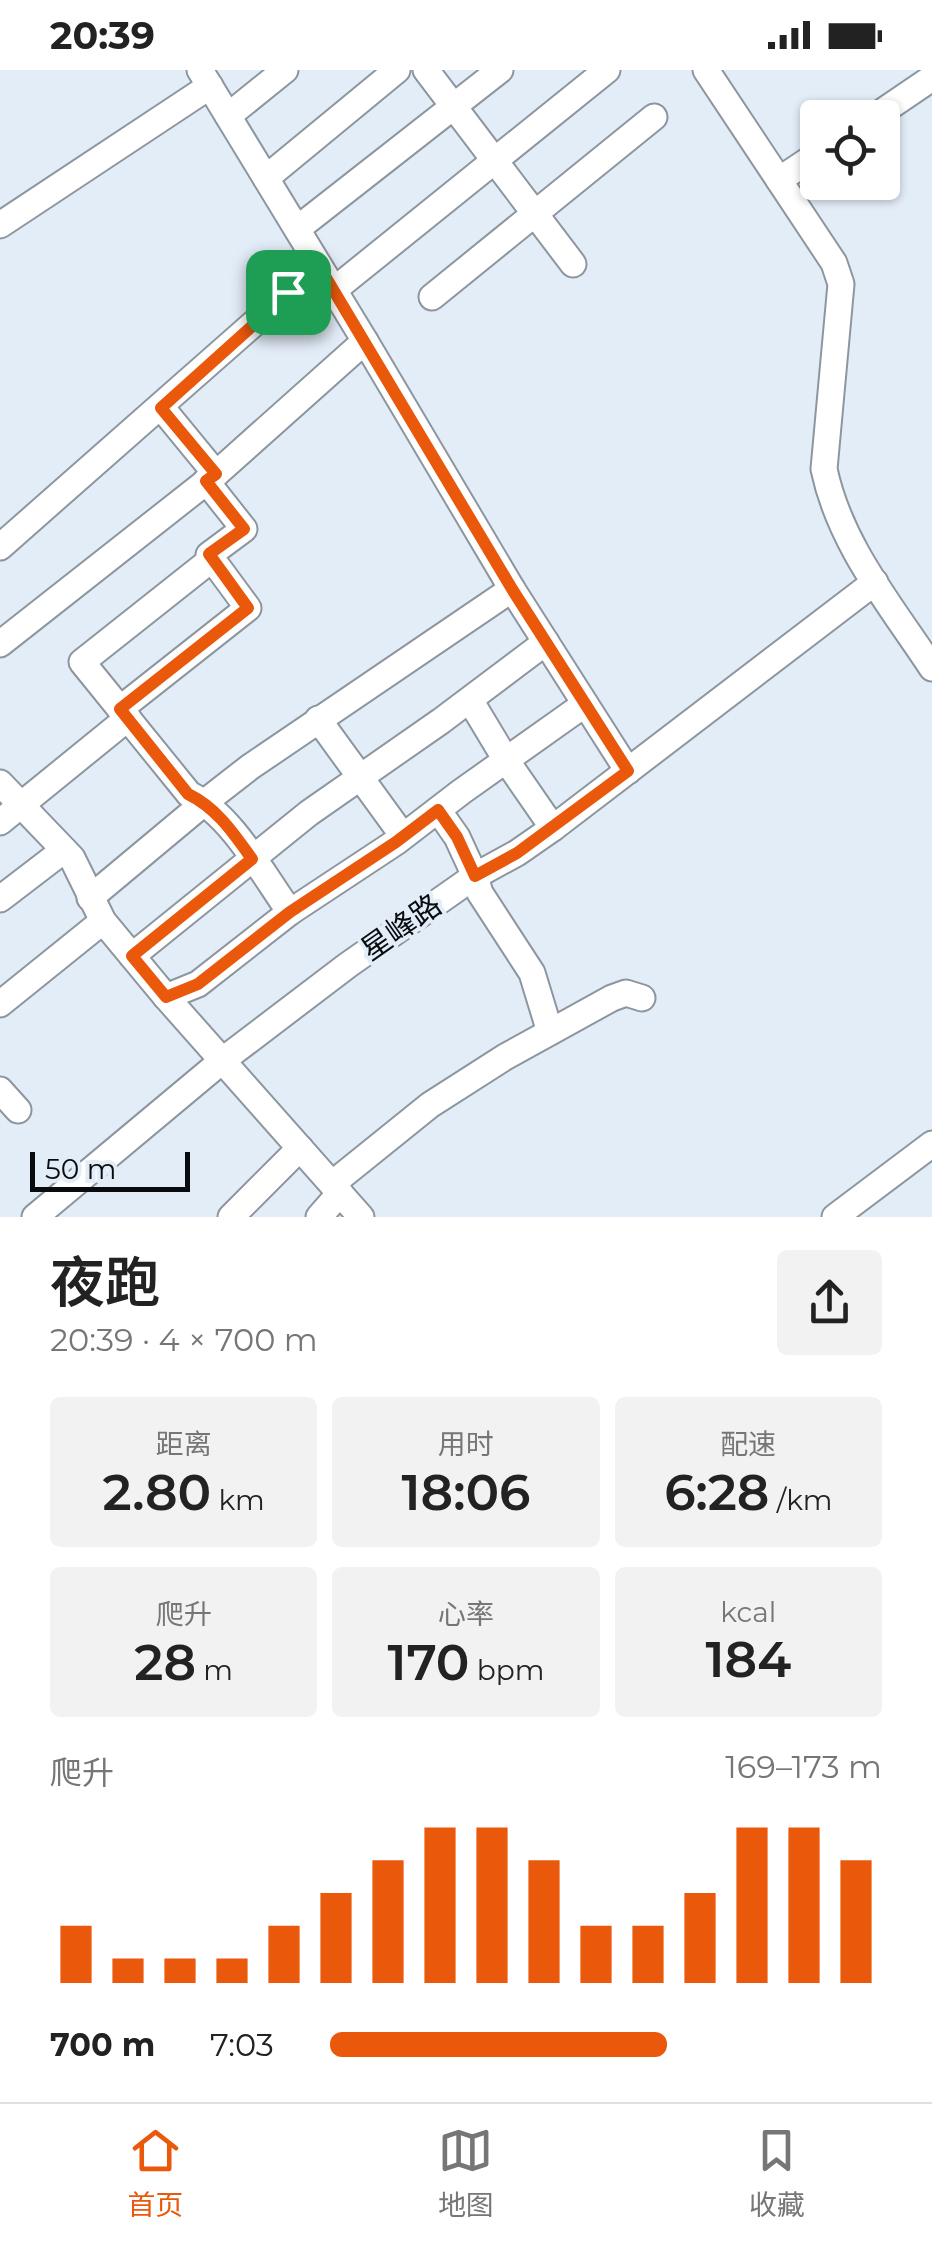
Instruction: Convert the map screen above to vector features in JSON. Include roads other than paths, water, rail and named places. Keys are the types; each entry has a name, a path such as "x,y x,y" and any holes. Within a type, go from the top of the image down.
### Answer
{"street":[{"path":"228,116 285,70"},
{"path":"266,178 396,70"},
{"path":"426,70 573,264"},
{"path":"297,229 500,70"},
{"path":"334,290 607,70"},
{"path":"706,70 834,263 841,284 824,469 830,498 849,542 932,668"},
{"path":"0,225 205,78 512,589 628,771"},
{"path":"899,100 932,78"},
{"path":"432,297 654,116"},
{"path":"779,180 800,166"},
{"path":"0,548 319,266"},
{"path":"0,644 211,477 365,341"},
{"path":"0,822 248,608 209,554 244,529 161,408"},
{"path":"212,559 82,662 188,794 205,802 232,830 290,912"},
{"name":"星峰路","path":"35,1217 223,1060 399,927 553,828 875,582"},
{"path":"90,898 205,802 318,719 512,589"},
{"path":"132,956 309,813 546,642"},
{"path":"470,700 553,828"},
{"path":"166,997 198,984 290,912 403,836 585,704"},
{"path":"318,719 403,836"},
{"path":"0,783 72,858 103,921 166,997 361,1217"},
{"path":"438,810 457,837 480,893 532,973 550,1032"},
{"path":"0,899 64,850"},
{"path":"0,1004 103,921"},
{"path":"319,1217 336,1189 430,1105 550,1032 626,992 642,998"},
{"path":"0,1090 18,1110"},
{"path":"834,1217 932,1144"},
{"path":"231,1217 300,1148"}]}
